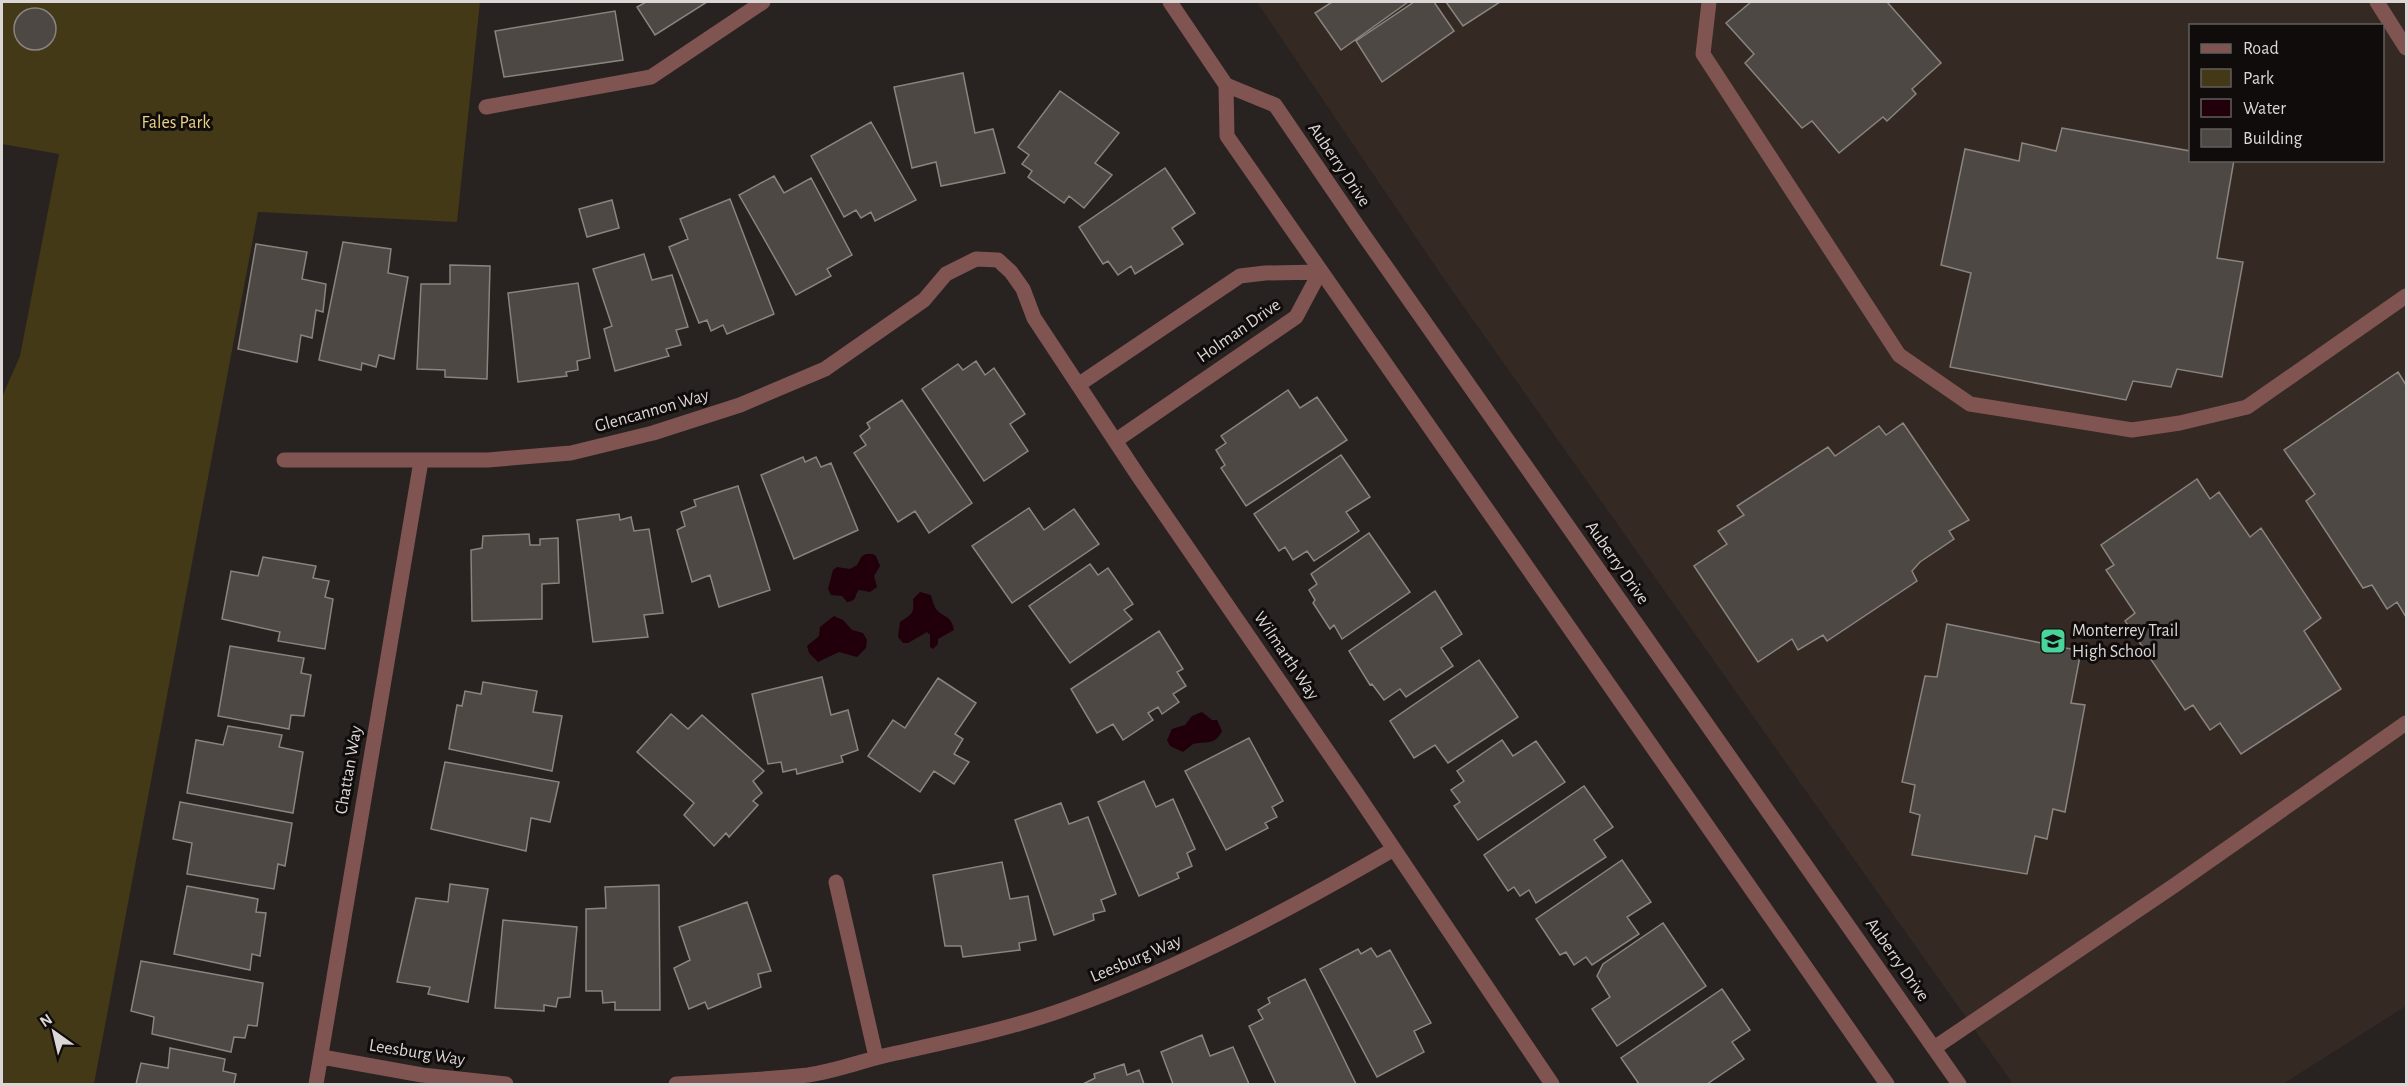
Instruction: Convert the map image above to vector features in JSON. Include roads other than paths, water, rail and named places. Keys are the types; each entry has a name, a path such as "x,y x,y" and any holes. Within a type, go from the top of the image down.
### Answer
{"street":[{"path":"486,107 651,77 763,2"},
{"path":"1170,2 1226,86 1227,136 1887,1084"},
{"path":"1709,2 1703,54 1899,355 1970,404 2132,430 2180,423 2247,407 2406,296"},
{"path":"2377,2 2406,48"},
{"name":"Auberry Drive","path":"1226,86 1275,105 1959,1084"},
{"name":"Wilmarth Way","path":"986,258 998,260 1011,272 1023,289 1034,318 1115,441 1552,1084"},
{"name":"Glencannon Way","path":"284,460 488,460 571,453 653,433 740,405 825,369 924,300 946,274 976,259 986,258"},
{"name":"Holman Drive","path":"1078,385 1240,276 1320,272 1296,317 1115,441"},
{"name":"Chattan Way","path":"316,1084 421,461"},
{"path":"1934,1048 2175,885 2406,723"},
{"name":"Leesburg Way","path":"676,1084 810,1074 975,1036 1066,1009 1155,974 1330,887 1394,849"},
{"path":"836,882 876,1058"},
{"name":"Leesburg Way","path":"322,1057 422,1075 506,1084"}],"water":[{"path":"866,554 876,556 880,566 874,576 877,587 870,592 859,590 854,599 847,602 842,596 831,595 828,589 833,570 837,567 850,569 857,565 862,556"},
{"path":"920,592 931,595 936,609 953,625 954,630 938,639 938,644 933,649 930,647 930,635 927,632 908,643 903,643 898,637 900,622 912,613 913,599"},
{"path":"834,616 843,620 852,630 863,633 867,640 866,648 857,657 839,652 818,662 809,653 807,646 819,636 820,627"},
{"path":"1202,712 1212,720 1217,720 1222,731 1219,736 1213,741 1193,744 1183,752 1170,746 1167,740 1172,729 1185,725 1192,716"}],"place":[{"name":"Monterrey Trail High School","path":"2053,641"}],"park label":[{"name":"Fales Park","path":"176,123"}]}
